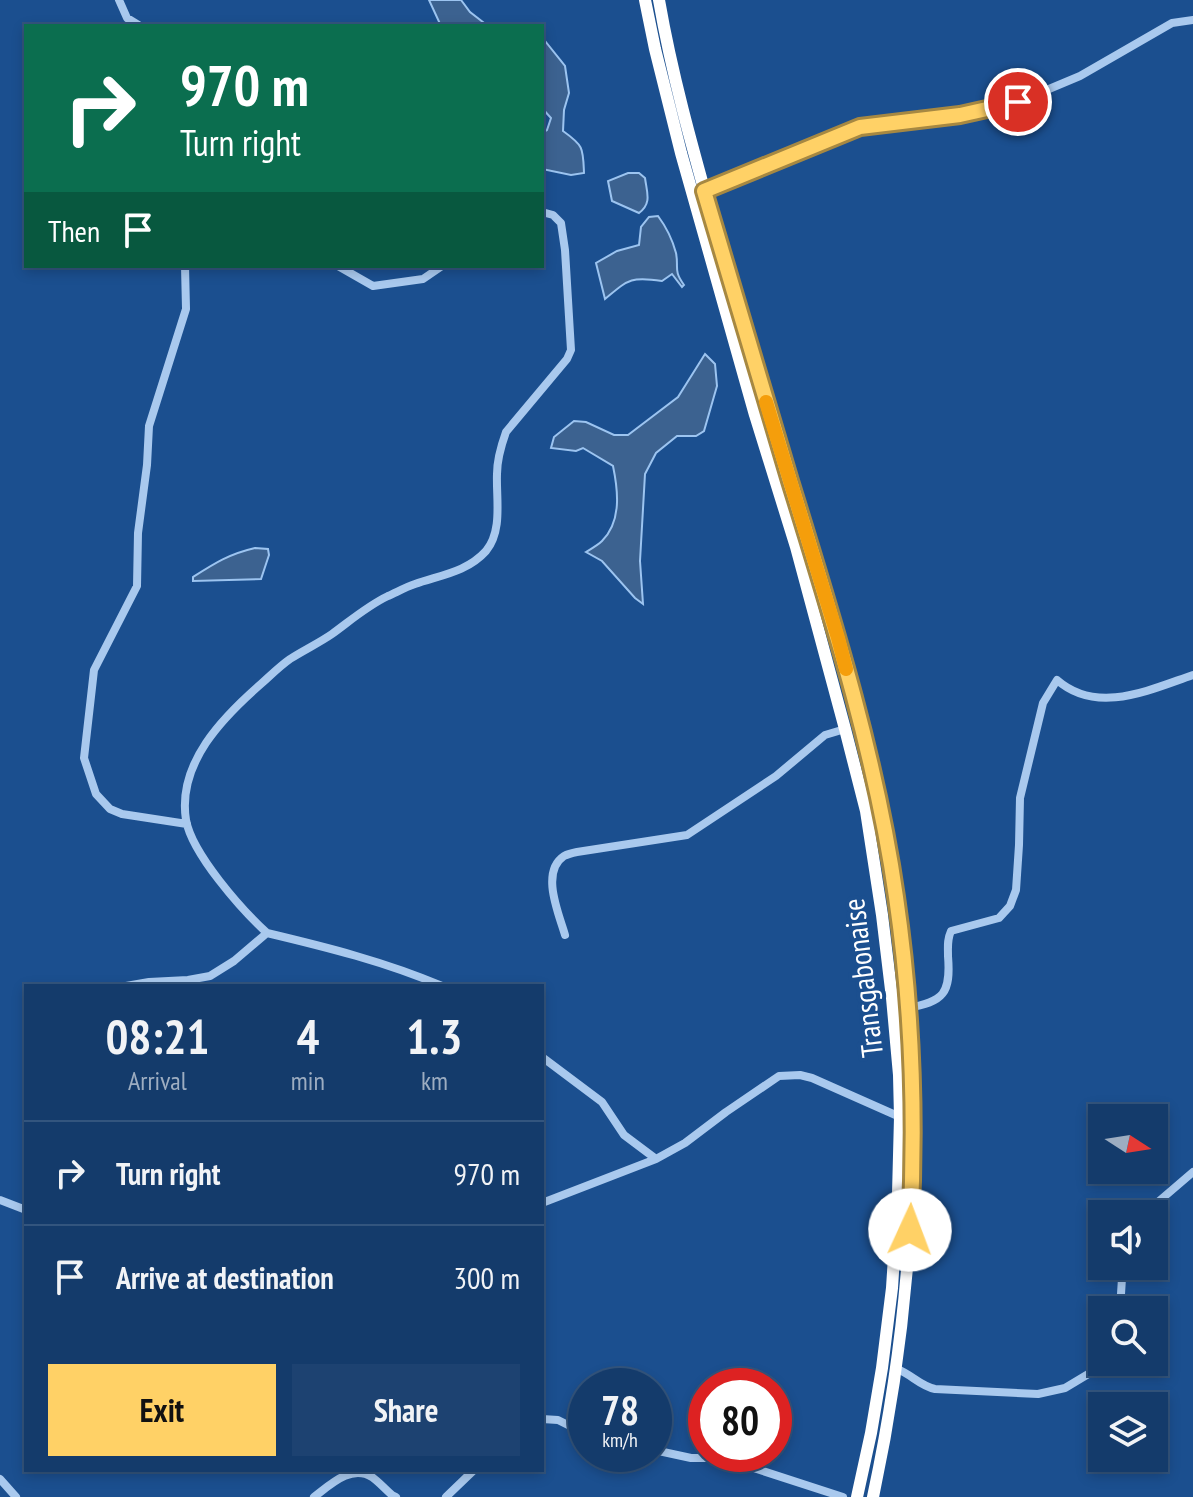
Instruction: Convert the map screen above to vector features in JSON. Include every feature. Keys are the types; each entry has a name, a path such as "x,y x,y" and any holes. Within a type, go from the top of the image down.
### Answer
{"highway":[{"name":"Transgabonaise","path":"645,0 681,153 699,193 838,638 865,744 896,896 912,1100 909,1252 897,1369 873,1497"},
{"name":"Transgabonaise","path":"659,0 699,193 755,415 809,591 866,811 882,915 899,1075 900,1117 892,1288 871,1433 857,1497"}],"street":[{"path":"119,0 127,18 137,24"},
{"path":"699,193 860,127 960,115 1018,102 1080,76 1172,23 1193,20"},
{"path":"437,984 362,958 267,933 224,887 195,842 187,824 184,799 192,768 209,738 237,705 288,660 331,635 383,598 410,585 464,569 489,547 495,530 497,471 506,432 567,359 571,350 561,223 553,215 544,213"},
{"path":"185,268 186,309 149,426 138,533 137,586 94,670 84,758 96,794 110,809 122,814 187,824"},
{"path":"342,268 373,286 423,279 439,268"},
{"path":"907,1008 939,1000 946,992 949,982 947,940 951,931 999,918 1010,906 1016,890 1020,798 1043,703 1057,680 1068,689 1099,699 1137,694 1193,675"},
{"path":"565,935 551,882 555,867 563,857 577,852 687,835 776,776 825,735 845,729"},
{"path":"138,984 210,976 234,961 267,933"},
{"path":"544,1058 602,1102 624,1135 656,1159"},
{"path":"544,1202 656,1159 685,1143 779,1076 812,1078 900,1117"},
{"path":"1160,1200 1193,1172"},
{"path":"0,1200 24,1209"},
{"path":"897,1369 935,1389 1038,1394 1065,1388 1088,1374"},
{"path":"544,1419 558,1420 568,1425"},
{"path":"672,1454 738,1463 843,1497"},
{"path":"314,1497 342,1477 357,1472 371,1477 396,1497"},
{"path":"446,1497 472,1472"},
{"path":"0,1479 16,1497"}],"water":[{"path":"429,0 461,0 485,24 440,24"},
{"path":"544,41 565,66 569,93 563,131 581,148 584,173 571,175 544,169 544,132 551,118 544,110"},
{"path":"628,173 639,173 645,178 647,201 639,213 612,201 608,181"},
{"path":"658,216 673,243 677,272 684,285 682,287 672,274 662,281 636,279 605,299 596,263 617,251 639,245 641,227 649,217"},
{"path":"705,354 715,364 717,386 704,431 696,436 677,436 656,453 645,474 640,561 643,604 602,561 586,552 602,541 616,515 613,466 583,448 576,451 551,448 554,437 574,421 586,422 614,435 628,435 678,397"},
{"path":"255,548 268,549 261,579 193,581 193,577 215,563"}],"slow traffic":[{"path":"766,402 846,669"}],"route":[{"path":"910,1230 912,1086 902,940 885,833 838,638 704,191 860,127 960,115 1018,102"}]}
